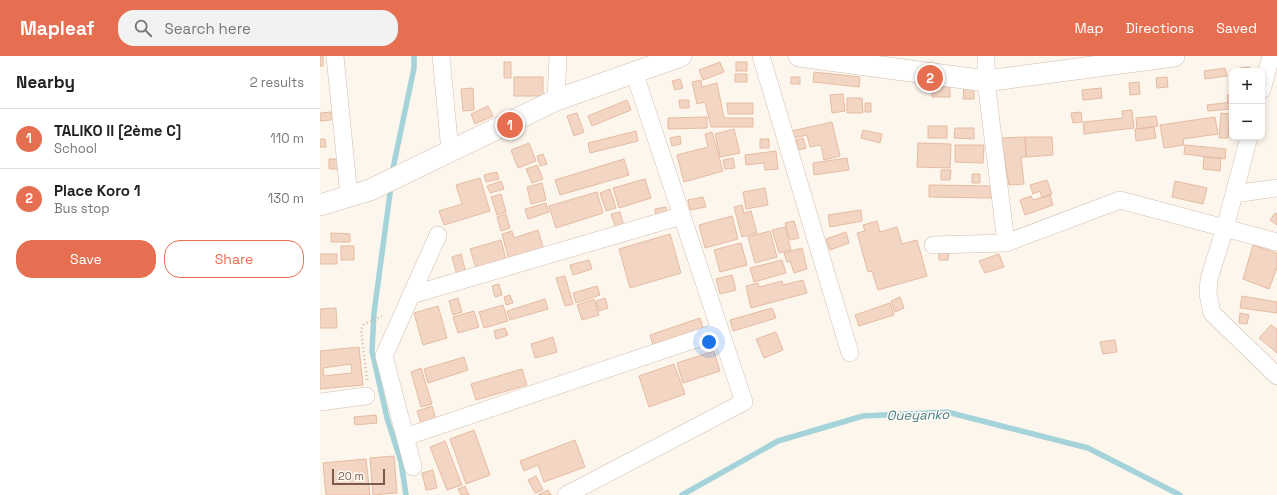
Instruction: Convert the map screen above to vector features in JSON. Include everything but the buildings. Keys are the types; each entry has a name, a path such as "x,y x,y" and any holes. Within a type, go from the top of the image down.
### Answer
{"street":[{"path":"335,56 349,196"},
{"path":"441,56 450,151"},
{"path":"556,100 558,56"},
{"path":"320,205 370,190 408,170 556,100 634,72 658,60 681,56"},
{"path":"761,56 850,353"},
{"path":"799,56 876,61 986,81 1168,57"},
{"path":"986,56 986,81 1006,243"},
{"path":"1265,79 1271,56"},
{"path":"566,495 744,402 634,72"},
{"path":"1248,140 1225,228 1209,279 1208,294 1212,312 1277,376"},
{"path":"1234,194 1277,188"},
{"path":"933,245 1006,243 1120,200 1277,242"},
{"path":"411,295 682,216"},
{"path":"413,467 384,356 438,235"},
{"path":"405,437 720,331"},
{"path":"320,402 366,396"}],"path":[{"path":"366,396 368,389 361,330 364,324 379,317"}],"waterway":[{"path":"392,173 414,68 414,56"},
{"path":"391,186 374,313 372,351 387,418 401,462 406,495"},
{"name":"Oueyanko","path":"682,495 778,441 863,416 947,412 1088,448 1180,495"}],"place":[{"name":"Place Koro 1","path":"930,78"},
{"name":"TALIKO II [2ème C]","path":"510,125"}]}
